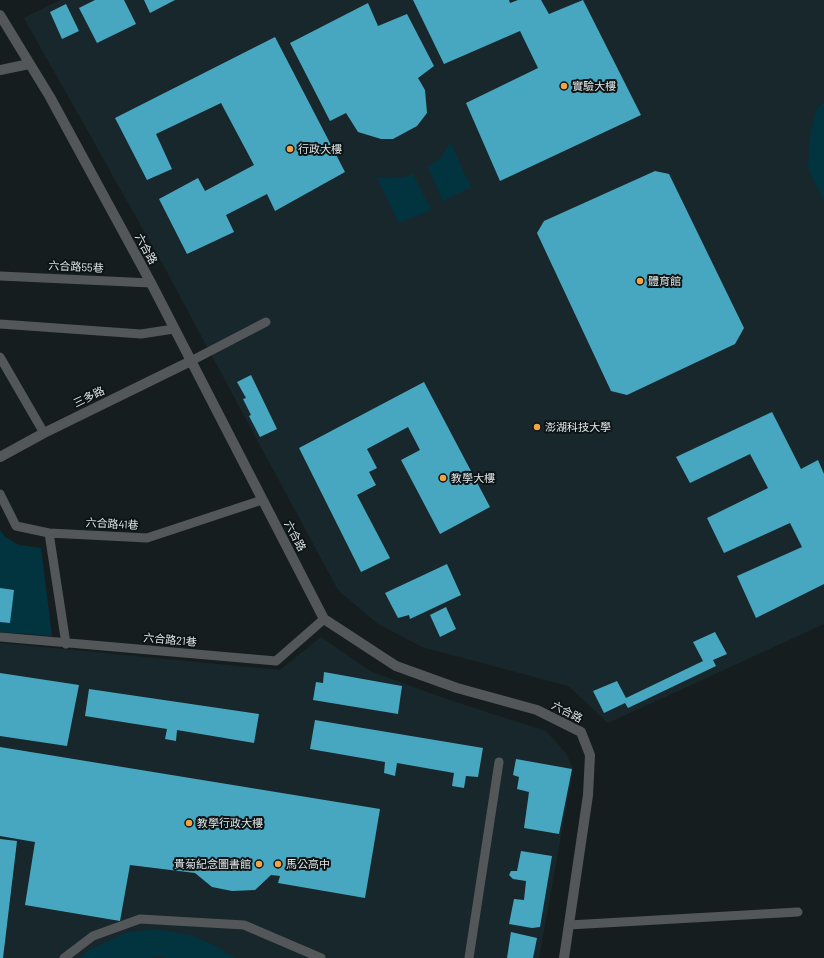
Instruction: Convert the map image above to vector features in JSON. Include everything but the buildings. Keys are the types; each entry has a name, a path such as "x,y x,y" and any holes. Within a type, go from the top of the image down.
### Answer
{"street":[{"name":"六合路","path":"0,15 50,97 151,282 174,330 324,620 396,666 457,688 537,710 581,732 590,755 588,796 564,958"},
{"path":"0,70 29,64"},
{"name":"三多路","path":"0,458 44,432 191,361"}],"lane":[{"name":"六合路55巷","path":"0,276 151,282"},
{"path":"191,361 266,322"},
{"path":"0,324 141,334 174,330"},
{"path":"0,357 44,432"},
{"name":"六合路41巷","path":"0,494 16,526 49,533 147,538 262,500"},
{"path":"49,533 66,644"},
{"name":"六合路21巷","path":"0,637 66,644 276,661 324,620"},
{"path":"469,958 499,762"},
{"path":"569,925 798,912"},
{"path":"64,958 93,936 140,919 244,925 321,958"}],"shaded area":[{"name":"澎湖科技大學","path":"60,0 824,0 824,624 608,723 568,686 422,647 378,624 338,590 162,263 24,18"},
{"path":"824,101 824,201 808,168 810,135 816,111"},
{"path":"450,142 471,187 443,201 428,167 441,158"},
{"path":"413,174 431,210 399,223 377,178 398,178"},
{"path":"0,530 5,537 19,545 41,548 52,636 0,632"},
{"name":"馬公高中","path":"321,637 370,671 446,699 546,731 566,753 573,769 539,958 0,958 0,643 280,670"},
{"path":"156,929 191,935 218,947 234,958 167,958 159,956 150,958 80,958 89,950 125,933"}],"place":[{"name":"實驗大樓","path":"564,86"},
{"name":"行政大樓","path":"290,149"},
{"name":"體育館","path":"640,281"},
{"name":"澎湖科技大學","path":"537,427"},
{"name":"教學大樓","path":"443,478"},
{"name":"教學行政大樓","path":"189,823"},
{"name":"貴菊紀念圖書館","path":"259,864"},
{"name":"馬公高中","path":"278,864"}]}
